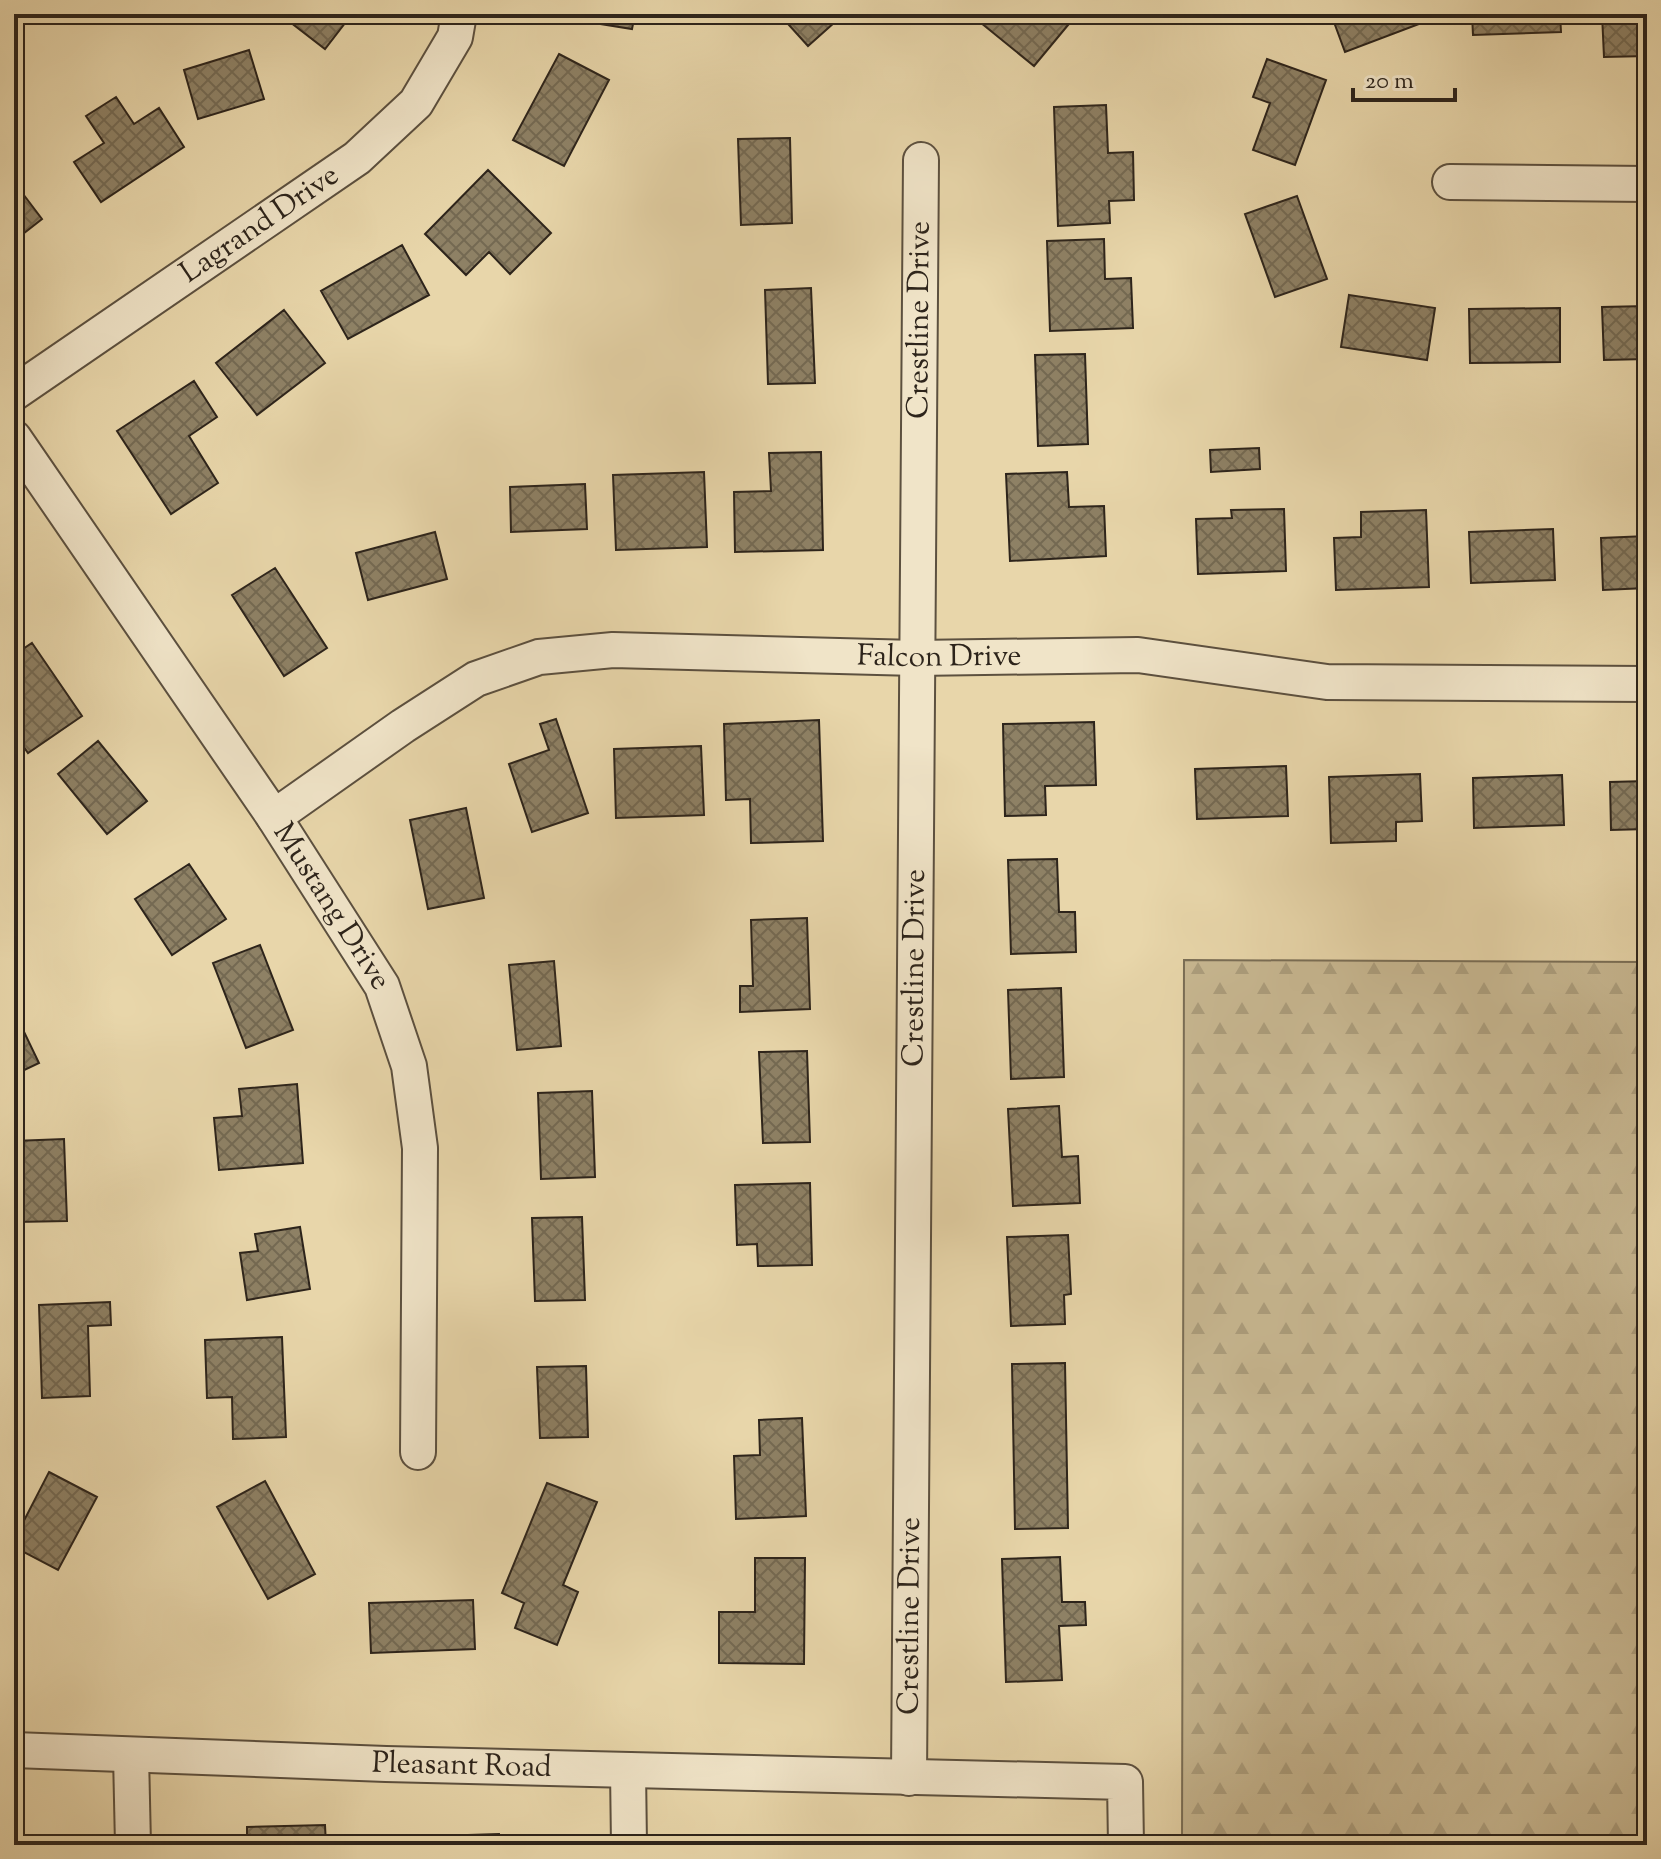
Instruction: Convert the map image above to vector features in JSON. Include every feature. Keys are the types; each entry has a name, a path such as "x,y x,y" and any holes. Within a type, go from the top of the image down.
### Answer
{"street":[{"name":"Lagrand Drive","path":"14,393 357,158 416,103 455,37 459,14"},
{"name":"Crestline Drive","path":"909,1778 921,160"},
{"path":"1450,182 1647,184"},
{"name":"Mustang Drive","path":"14,438 274,817 382,986 409,1066 420,1148 418,1452"},
{"name":"Falcon Drive","path":"274,817 476,679 539,657 613,650 916,658 1138,655 1327,682 1647,684"},
{"name":"Pleasant Road","path":"14,1750 1125,1782 1126,1845"},
{"path":"131,1755 133,1845"},
{"path":"628,1770 629,1845"}],"green space":[{"path":"1184,960 1647,962 1647,1845 1182,1845"}],"building":[{"path":"296,14 352,14 325,49 290,22"},
{"path":"582,14 635,14 632,29 581,21"},
{"path":"779,14 844,14 808,46"},
{"path":"970,14 1055,14 1068,25 1034,66"},
{"path":"1331,14 1440,14 1440,16 1345,52"},
{"path":"1472,14 1560,14 1561,32 1473,35"},
{"path":"1602,14 1647,14 1647,56 1604,57"},
{"path":"249,50 264,99 198,119 184,70"},
{"path":"559,54 609,80 564,166 513,140"},
{"path":"1267,59 1326,80 1295,165 1253,150 1270,103 1253,97"},
{"path":"116,97 134,124 159,108 184,147 101,202 74,162 104,143 86,116"},
{"path":"1106,105 1108,153 1133,152 1134,200 1109,201 1110,223 1058,226 1054,107"},
{"path":"790,138 792,223 741,225 738,139"},
{"path":"488,170 551,233 510,274 489,252 466,275 425,234"},
{"path":"14,182 42,219 14,241"},
{"path":"1297,196 1327,279 1275,297 1245,214"},
{"path":"1104,239 1105,279 1131,278 1133,328 1050,331 1047,241"},
{"path":"402,245 429,295 348,339 321,291"},
{"path":"811,288 815,383 768,384 765,290"},
{"path":"1349,295 1435,308 1427,360 1341,347"},
{"path":"1647,306 1647,359 1604,360 1602,307"},
{"path":"1560,308 1560,362 1470,363 1469,309"},
{"path":"284,310 325,363 257,415 216,363"},
{"path":"1085,354 1088,444 1038,446 1035,355"},
{"path":"194,381 217,417 189,436 218,483 171,514 117,431"},
{"path":"1259,448 1260,469 1211,472 1210,450"},
{"path":"821,452 823,550 735,552 734,492 771,491 769,453"},
{"path":"704,472 707,547 616,550 613,475"},
{"path":"1067,472 1069,507 1104,506 1106,556 1010,561 1006,474"},
{"path":"585,484 587,529 511,532 510,487"},
{"path":"1284,509 1286,571 1198,574 1196,519 1232,518 1231,510"},
{"path":"1426,510 1429,587 1336,590 1334,538 1361,537 1361,512"},
{"path":"1553,529 1555,580 1471,583 1469,532"},
{"path":"435,532 447,579 368,600 356,553"},
{"path":"1647,536 1647,588 1603,590 1601,538"},
{"path":"275,568 327,648 284,676 232,595"},
{"path":"32,643 82,716 28,753 14,733 14,655"},
{"path":"556,719 588,813 532,832 509,764 549,750 540,724"},
{"path":"819,720 823,841 751,843 750,799 726,800 724,724"},
{"path":"1094,722 1096,785 1045,786 1046,815 1005,816 1003,724"},
{"path":"98,741 147,801 107,834 58,774"},
{"path":"701,746 704,815 616,818 614,749"},
{"path":"1286,766 1288,816 1197,819 1195,769"},
{"path":"1420,774 1422,821 1396,822 1396,841 1331,843 1329,777"},
{"path":"1562,775 1564,825 1474,828 1473,778"},
{"path":"1647,781 1647,829 1611,830 1610,782"},
{"path":"466,808 484,898 428,909 410,820"},
{"path":"1057,859 1059,912 1075,912 1076,952 1011,954 1008,860"},
{"path":"189,864 226,919 172,955 135,899"},
{"path":"807,918 810,1009 740,1012 740,986 753,986 751,920"},
{"path":"260,945 293,1030 246,1048 213,963"},
{"path":"554,961 561,1046 517,1050 509,965"},
{"path":"1061,988 1064,1077 1011,1079 1008,990"},
{"path":"14,1011 39,1063 14,1075"},
{"path":"807,1051 810,1142 763,1143 759,1052"},
{"path":"297,1084 303,1163 219,1170 214,1118 242,1116 239,1089"},
{"path":"592,1091 595,1177 541,1179 538,1093"},
{"path":"1059,1106 1062,1157 1078,1156 1080,1203 1013,1206 1008,1109"},
{"path":"64,1139 67,1221 16,1222 14,1141"},
{"path":"810,1183 812,1265 758,1266 757,1244 737,1245 735,1185"},
{"path":"582,1217 585,1300 535,1301 532,1218"},
{"path":"300,1227 310,1289 247,1300 240,1253 258,1251 255,1234"},
{"path":"1068,1235 1071,1294 1064,1295 1065,1324 1011,1326 1007,1237"},
{"path":"110,1302 111,1325 88,1326 90,1396 42,1398 39,1305"},
{"path":"282,1337 286,1437 233,1439 232,1397 207,1398 205,1340"},
{"path":"1065,1363 1068,1528 1015,1529 1012,1364"},
{"path":"586,1366 588,1437 540,1438 537,1367"},
{"path":"802,1418 806,1516 736,1519 734,1456 760,1455 759,1420"},
{"path":"49,1472 97,1497 58,1570 14,1547 14,1540"},
{"path":"265,1481 315,1574 268,1599 217,1507"},
{"path":"547,1483 597,1502 563,1585 578,1592 557,1645 515,1628 524,1603 502,1593"},
{"path":"1060,1557 1062,1602 1085,1602 1086,1625 1059,1626 1062,1680 1006,1682 1002,1559"},
{"path":"755,1558 805,1558 804,1664 719,1663 719,1612 755,1612"},
{"path":"473,1600 475,1649 371,1653 369,1603"},
{"path":"325,1825 326,1845 247,1845 247,1827"},
{"path":"499,1834 500,1845 404,1845 404,1837"}]}
